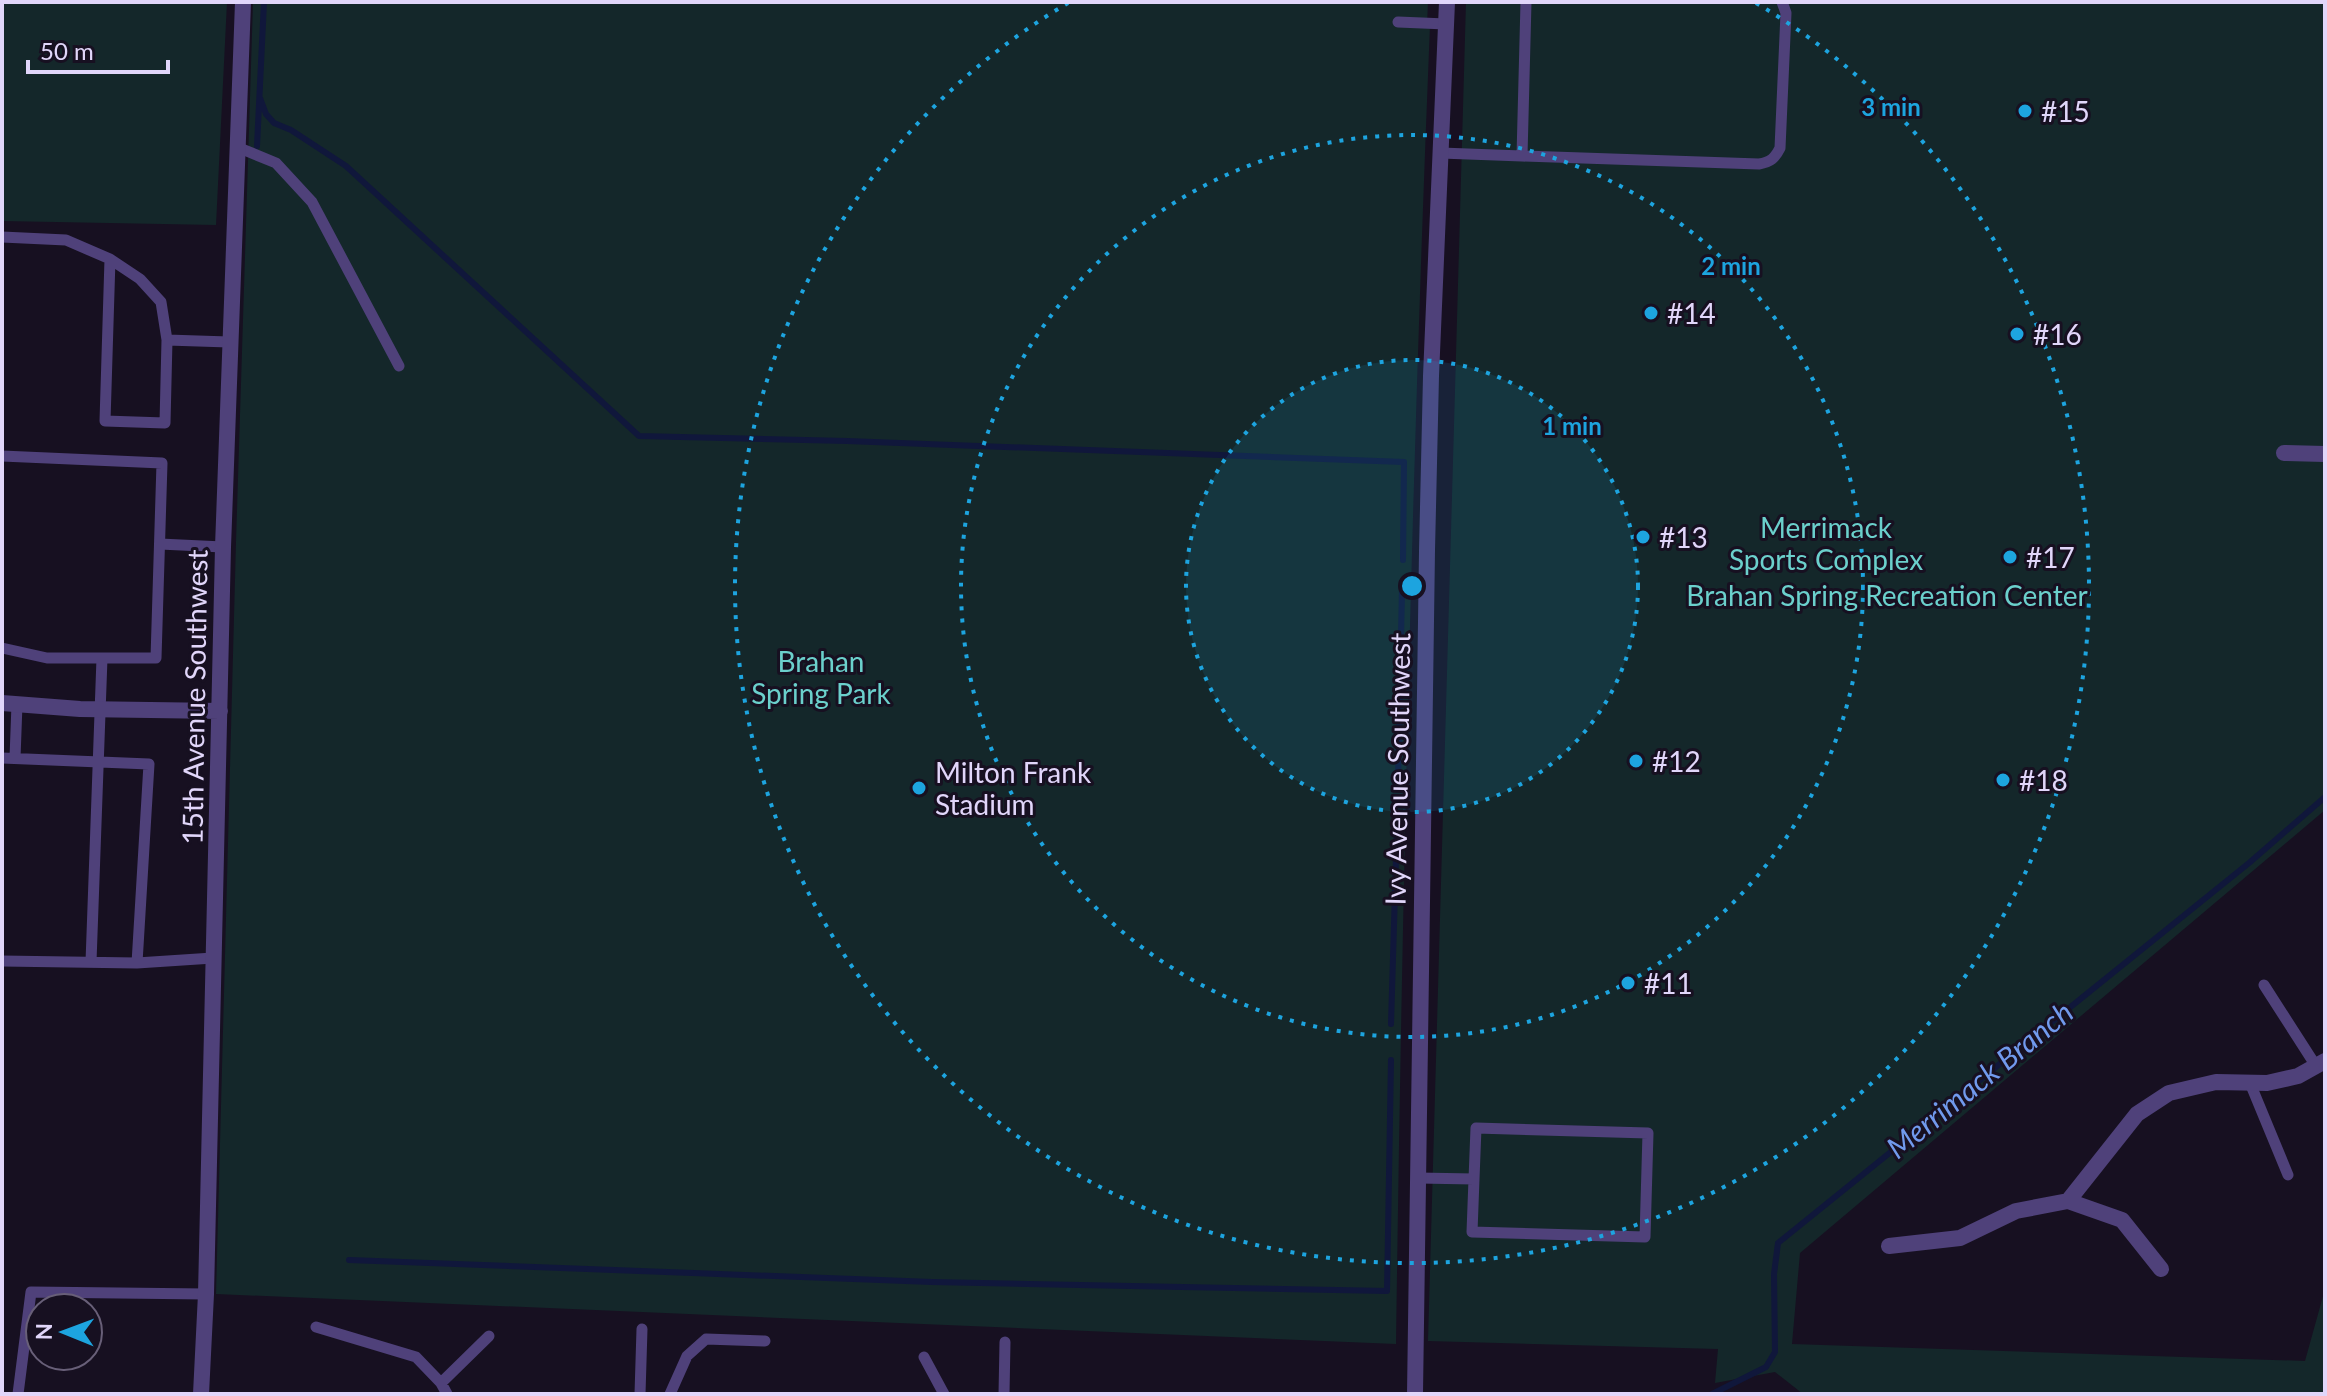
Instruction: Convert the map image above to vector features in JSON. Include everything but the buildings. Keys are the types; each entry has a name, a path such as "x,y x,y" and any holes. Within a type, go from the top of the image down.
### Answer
{"street":[{"name":"15th Avenue Southwest","path":"201,1394 229,342 243,2"},
{"name":"Ivy Avenue Southwest","path":"1415,1394 1431,376 1447,2"},
{"path":"2284,453 2325,454"},
{"path":"10,704 101,710 220,711"},
{"path":"2068,1201 2137,1114 2169,1093 2216,1082 2267,1083 2298,1076 2320,1064"},
{"path":"1889,1246 1960,1238 2016,1211 2068,1201 2122,1220 2161,1269"}],"lane":[{"path":"1522,156 1526,2"},
{"path":"1441,153 1769,162 1780,148 1786,13 1782,2"},
{"path":"1398,22 1446,24"},
{"path":"237,147 276,163 312,202 399,366"},
{"path":"2,237 66,240 110,259 140,279 161,302 167,340 165,423 105,421 110,259"},
{"path":"167,340 229,342"},
{"path":"2,456 162,463 156,658 47,658 2,648"},
{"path":"160,544 223,547"},
{"path":"91,962 102,658"},
{"path":"10,704 15,758"},
{"path":"2,758 149,764 137,963"},
{"path":"2,961 137,963 213,958"},
{"path":"2264,985 2320,1064"},
{"path":"2250,1083 2288,1175"},
{"path":"1476,1128 1648,1133 1645,1237 1472,1232 1474,1179 1476,1128"},
{"path":"1418,1178 1474,1179"},
{"path":"18,1394 31,1292 206,1294"},
{"path":"316,1327 416,1357 444,1389 489,1336"},
{"path":"640,1394 642,1329"},
{"path":"670,1394 687,1356 706,1339 765,1341"},
{"path":"1004,1394 1005,1342"},
{"path":"924,1357 944,1394"}],"green space":[{"path":"2,2 227,2 216,225 2,221"},
{"name":"Brahan Spring Park","path":"253,2 1428,2 1427,25 1430,25 1408,685 1396,1344 216,1294"},
{"name":"Brahan Spring Recreation Center","path":"1466,2 2325,2 2325,810 1800,1253 1792,1344 2305,1361 2325,1289 2325,1394 1803,1394 1775,1372 1715,1383 1718,1349 1428,1341"}],"waterway":[{"path":"257,146 264,2"},
{"path":"260,98 266,114 274,123 291,130 346,166 639,436 1404,462 1403,560"},
{"path":"1398,780 1402,590"},
{"name":"Merrimack Branch","path":"1712,1394 1766,1367 1775,1352 1774,1274 1778,1243 2249,863 2325,797"},
{"path":"1391,1024 1397,826"},
{"path":"349,1260 932,1282 1387,1291 1391,1060"}],"place":[{"name":"#15","path":"2025,111"},
{"name":"#14","path":"1651,313"},
{"name":"#16","path":"2017,334"},
{"name":"#13","path":"1643,537"},
{"name":"#17","path":"2010,557"},
{"name":"#12","path":"1636,761"},
{"name":"#18","path":"2003,780"},
{"name":"Milton Frank Stadium","path":"919,788"},
{"name":"#11","path":"1628,983"}],"park label":[{"name":"Merrimack Sports Complex","path":"1826,543"}]}
